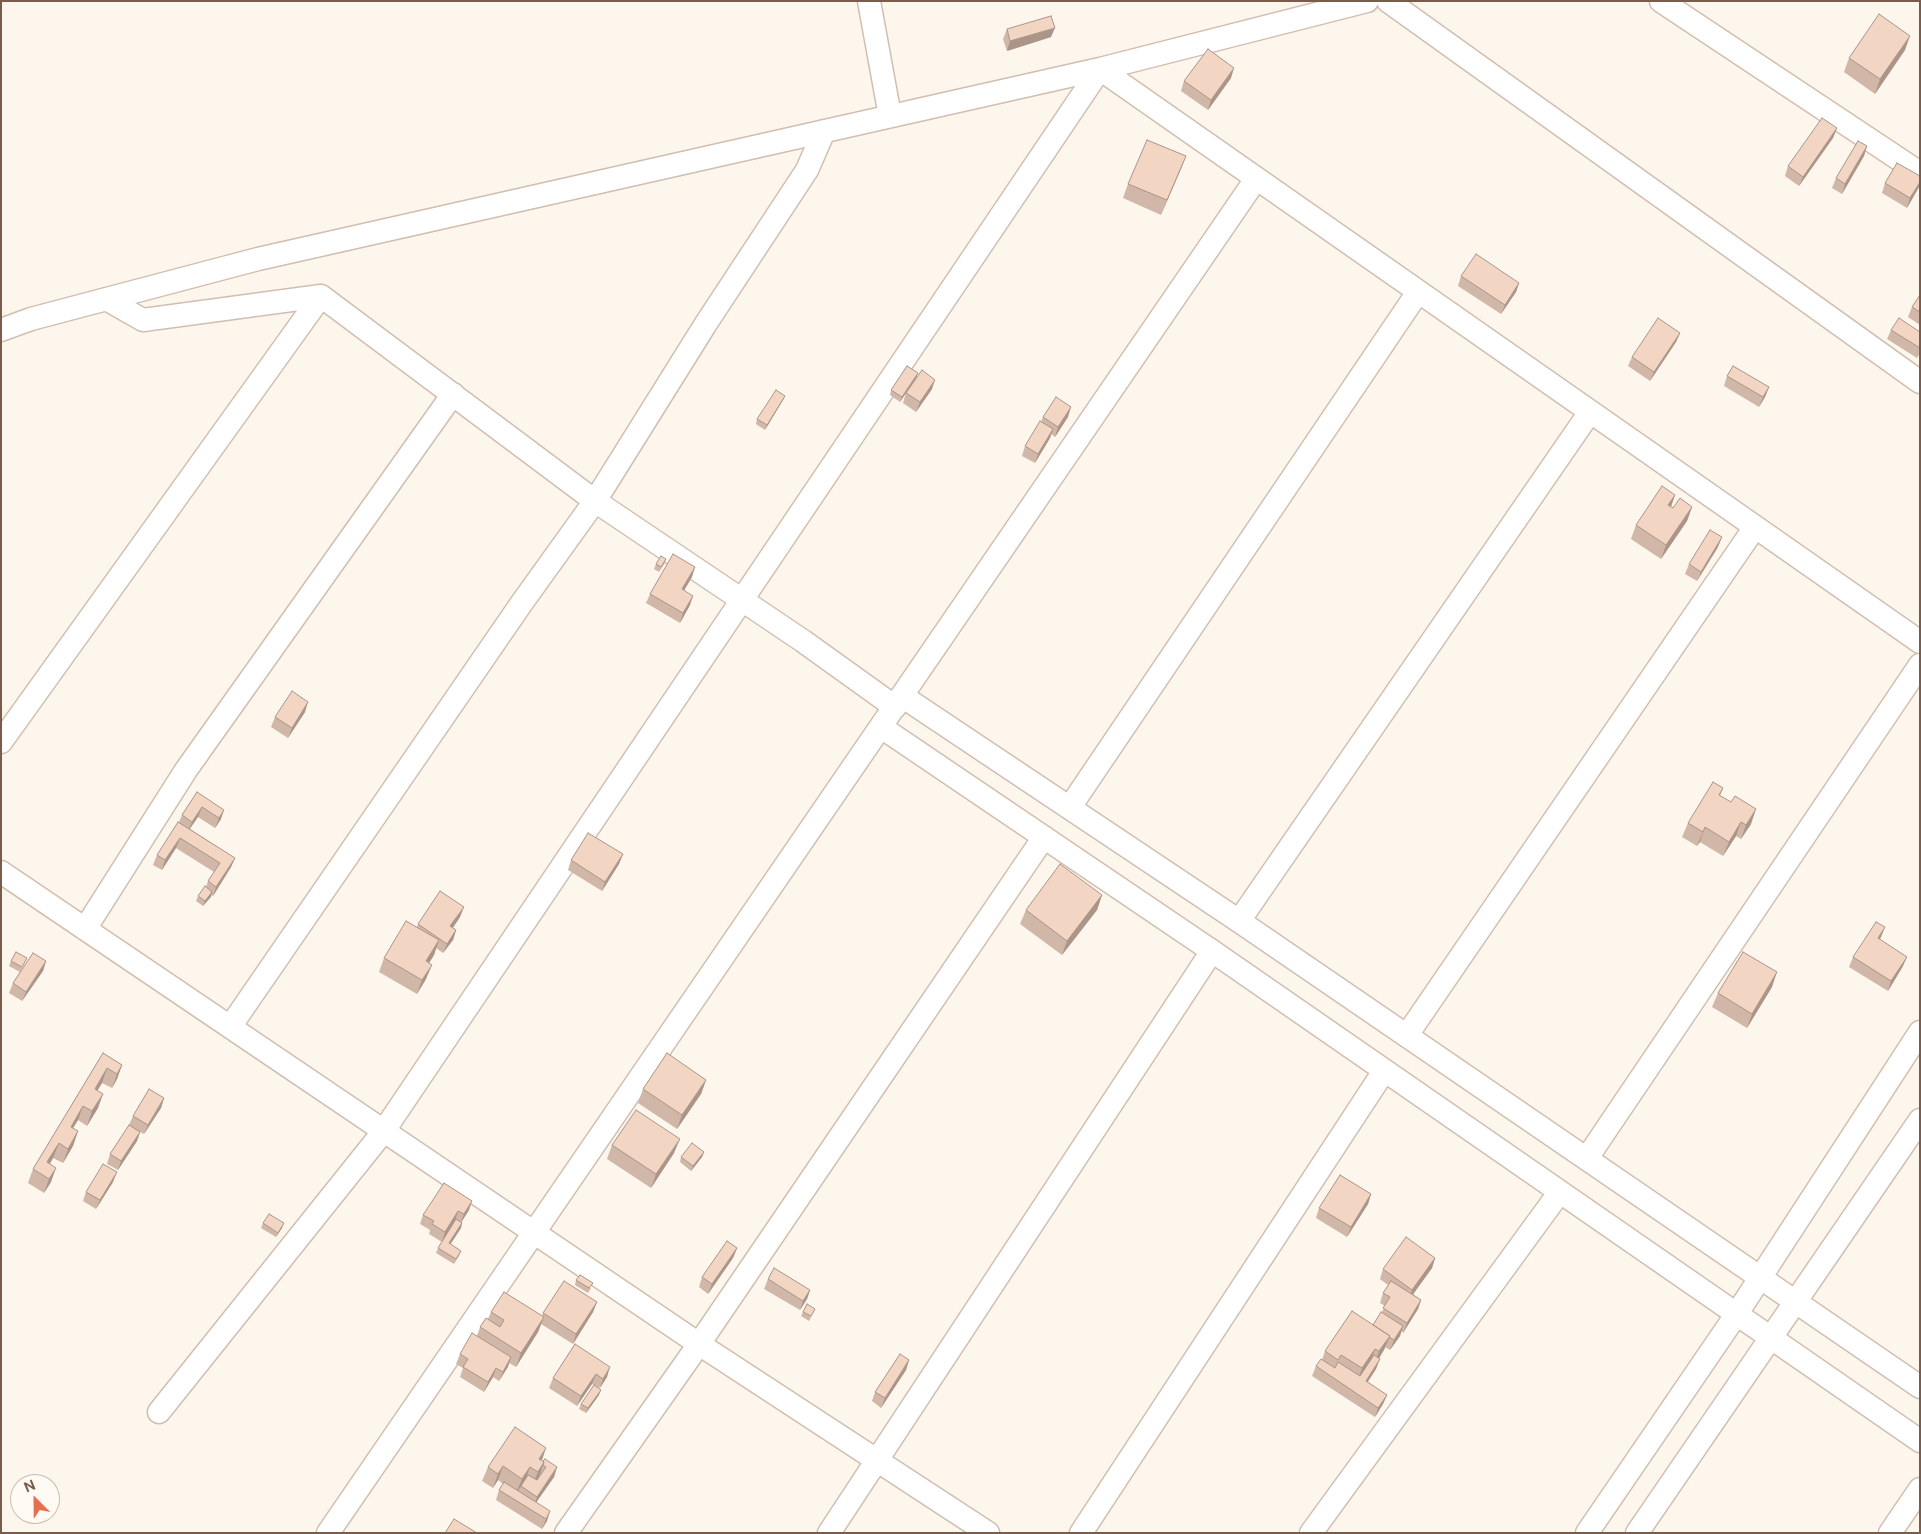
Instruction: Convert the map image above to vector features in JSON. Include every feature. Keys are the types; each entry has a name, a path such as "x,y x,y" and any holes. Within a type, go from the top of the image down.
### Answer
{"street":[{"path":"869,1 890,116"},
{"path":"1,330 31,319 258,258 1100,69 1367,1"},
{"path":"1388,1 1920,382"},
{"path":"1661,1 1920,174"},
{"path":"1100,69 1920,642"},
{"path":"159,1412 383,1132 1100,69"},
{"path":"230,1027 521,604 596,501 705,325 807,170 824,131"},
{"path":"328,1533 1256,179"},
{"path":"1070,807 1418,292"},
{"path":"106,299 143,320 321,296 596,501 742,600 898,702 1070,807 1407,1035 1920,1387"},
{"path":"1,742 321,296"},
{"path":"85,929 186,770 453,394"},
{"path":"1239,921 1590,412"},
{"path":"1407,1035 1755,527"},
{"path":"1587,1158 1920,665"},
{"path":"881,727 1212,952 1920,1441"},
{"path":"566,1533 699,1344 1044,837"},
{"path":"1,872 699,1344 988,1533"},
{"path":"829,1533 1212,952"},
{"path":"1587,1533 1736,1315 1920,1032"},
{"path":"1081,1533 1384,1071"},
{"path":"1637,1533 1772,1339 1920,1120"},
{"path":"1311,1533 1559,1193"},
{"path":"1890,1533 1920,1489"}],"building":[{"path":"1879,14 1910,36 1880,79 1849,58"},
{"path":"1051,16 1055,28 1010,41 1007,29"},
{"path":"1208,49 1234,68 1211,100 1184,81"},
{"path":"1822,118 1837,128 1803,177 1788,166"},
{"path":"1147,140 1186,156 1167,200 1128,184"},
{"path":"1858,141 1867,146 1845,184 1836,178"},
{"path":"1897,163 1920,176 1920,182 1910,198 1885,183"},
{"path":"1476,254 1519,283 1505,305 1461,276"},
{"path":"1920,295 1920,312 1912,307"},
{"path":"1658,318 1680,333 1654,372 1632,357"},
{"path":"1899,318 1920,332 1920,348 1891,330"},
{"path":"907,366 918,373 902,397 891,390"},
{"path":"1733,366 1769,387 1763,397 1727,376"},
{"path":"922,370 935,380 920,402 906,393"},
{"path":"776,390 785,396 767,425 757,419"},
{"path":"1056,397 1071,407 1058,427 1043,417"},
{"path":"1040,421 1053,429 1038,454 1025,446"},
{"path":"1662,486 1675,495 1668,505 1673,508 1680,498 1692,507 1666,545 1636,525"},
{"path":"1710,530 1722,537 1701,572 1689,564"},
{"path":"673,554 695,567 682,589 693,596 683,613 650,594"},
{"path":"661,556 666,559 661,567 656,564"},
{"path":"292,691 308,702 292,728 275,717"},
{"path":"1713,782 1723,788 1719,795 1731,802 1735,796 1756,809 1746,825 1741,822 1729,842 1705,827 1703,832 1688,823"},
{"path":"197,792 224,810 219,818 202,807 192,822 182,815"},
{"path":"178,822 235,858 216,887 208,881 220,863 180,838 165,860 157,855"},
{"path":"588,833 623,854 605,882 571,860"},
{"path":"1060,864 1102,895 1067,941 1026,910"},
{"path":"205,886 212,892 205,901 198,896"},
{"path":"440,891 464,907 450,926 456,930 447,944 418,924"},
{"path":"406,921 439,940 426,961 432,965 422,980 384,958"},
{"path":"1876,922 1885,927 1878,938 1907,957 1891,981 1853,957"},
{"path":"16,952 27,958 22,967 11,961"},
{"path":"1743,952 1777,972 1752,1014 1718,993"},
{"path":"33,953 46,961 26,992 13,983"},
{"path":"103,1053 122,1065 117,1074 107,1068 95,1089 103,1094 92,1111 83,1106 71,1127 78,1131 68,1149 59,1143 47,1162 56,1168 49,1179 33,1169"},
{"path":"667,1053 706,1080 682,1115 643,1089"},
{"path":"149,1089 164,1098 148,1125 133,1116"},
{"path":"636,1110 680,1139 656,1174 612,1145"},
{"path":"129,1125 140,1132 121,1161 110,1154"},
{"path":"692,1143 704,1152 693,1166 681,1157"},
{"path":"103,1164 117,1172 100,1200 86,1192"},
{"path":"1340,1175 1371,1194 1351,1227 1319,1208"},
{"path":"444,1183 472,1201 464,1214 458,1211 445,1232 432,1224 434,1221 423,1215"},
{"path":"269,1214 284,1223 278,1233 263,1223"},
{"path":"456,1219 462,1223 449,1243 461,1251 456,1259 438,1248"},
{"path":"1406,1237 1435,1258 1412,1290 1383,1269"},
{"path":"727,1241 737,1248 712,1284 702,1277"},
{"path":"774,1268 810,1290 803,1301 768,1279"},
{"path":"580,1275 593,1283 589,1288 576,1280"},
{"path":"564,1281 597,1302 576,1334 543,1313"},
{"path":"1391,1281 1421,1300 1407,1323 1383,1308 1390,1297 1383,1293"},
{"path":"504,1292 544,1317 521,1353 480,1327 486,1318 500,1327 504,1320 491,1312"},
{"path":"807,1304 815,1309 811,1316 803,1312"},
{"path":"1352,1311 1390,1336 1379,1351 1375,1349 1362,1368 1341,1355 1338,1360 1325,1351"},
{"path":"1381,1312 1403,1326 1394,1340 1373,1325"},
{"path":"472,1333 511,1357 503,1372 496,1368 488,1382 463,1367 468,1359 460,1354"},
{"path":"575,1344 610,1367 603,1379 596,1374 581,1396 553,1378"},
{"path":"900,1354 909,1360 885,1398 875,1392"},
{"path":"1374,1355 1380,1359 1366,1381 1387,1395 1378,1408 1316,1366 1321,1359 1335,1368 1338,1362 1360,1376"},
{"path":"594,1385 601,1390 588,1408 581,1404"},
{"path":"515,1427 546,1448 539,1459 544,1462 538,1472 530,1467 522,1479 503,1466 498,1474 488,1467"},
{"path":"545,1459 557,1467 537,1497 521,1486 528,1475 537,1480 546,1467 543,1465"},
{"path":"504,1482 550,1511 546,1519 499,1490"},
{"path":"454,1519 477,1533 445,1533"}]}
